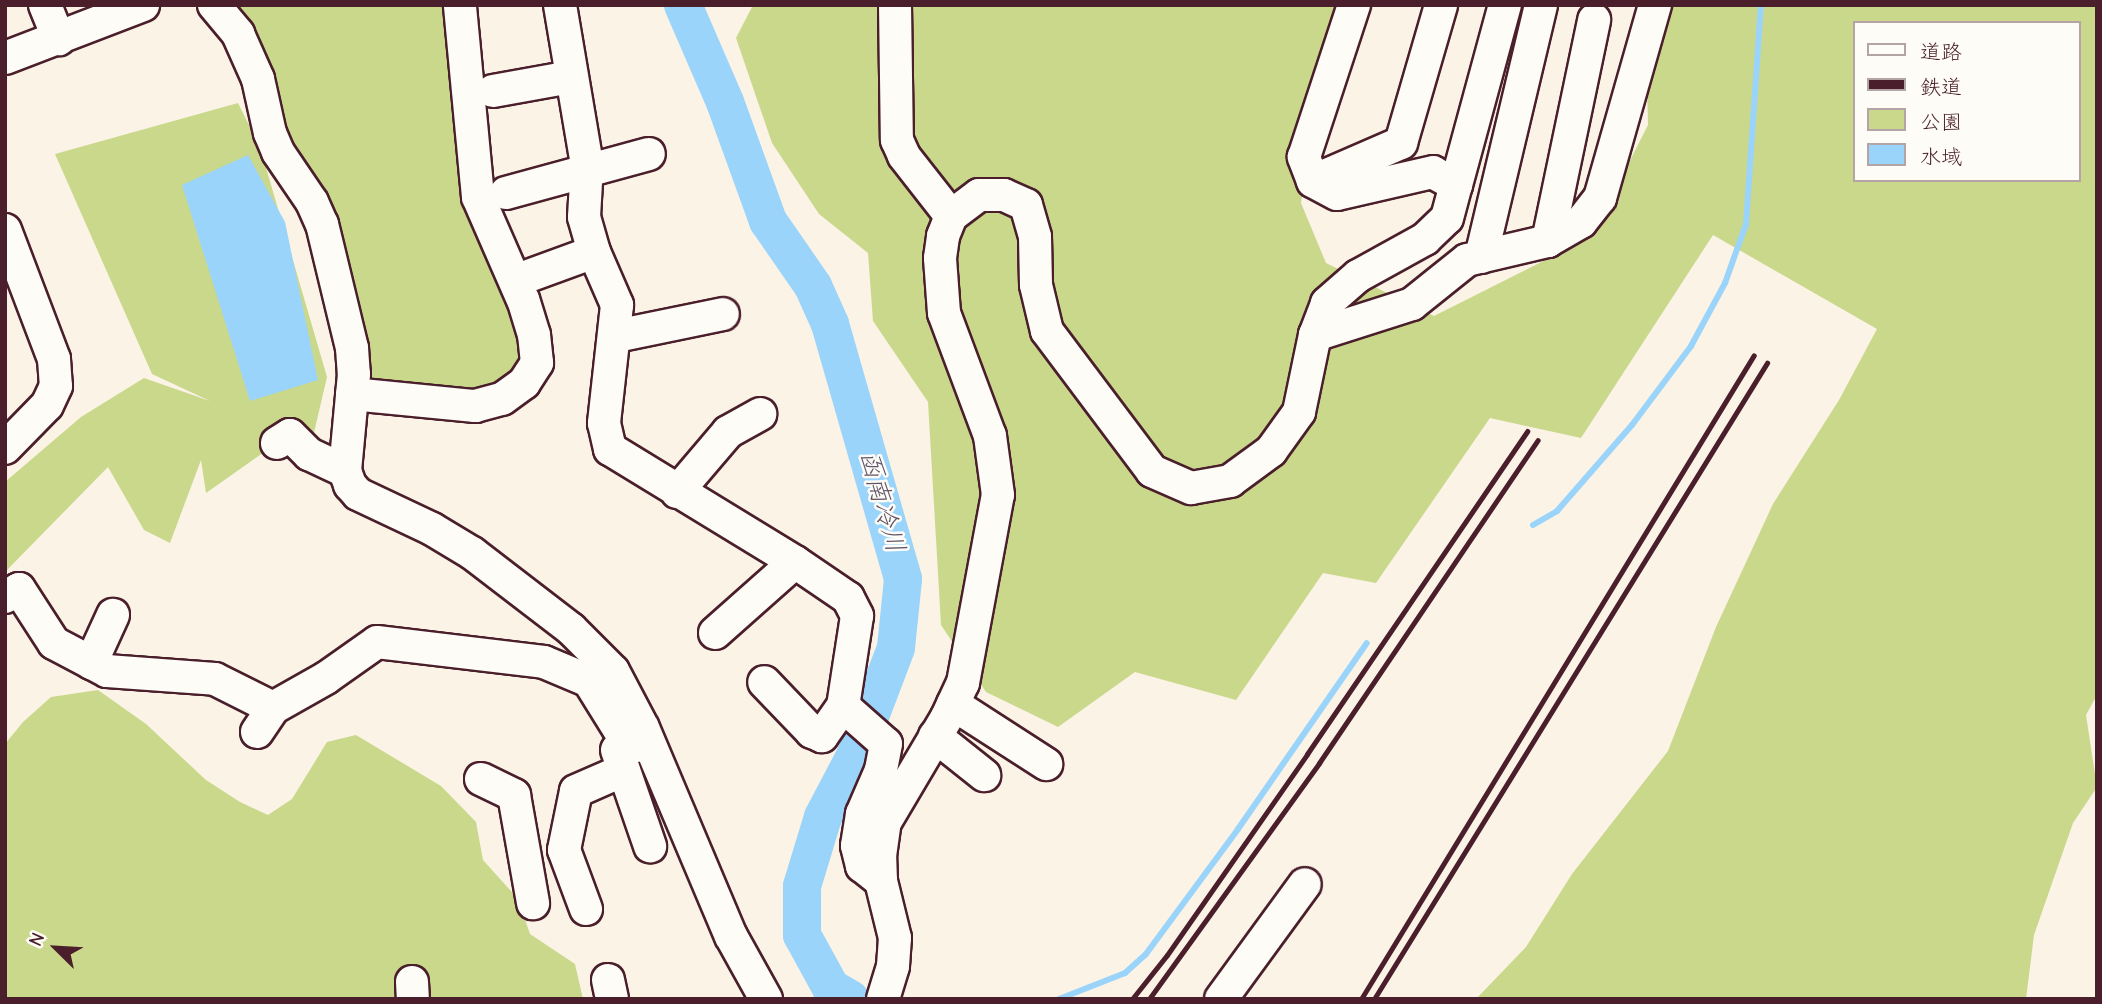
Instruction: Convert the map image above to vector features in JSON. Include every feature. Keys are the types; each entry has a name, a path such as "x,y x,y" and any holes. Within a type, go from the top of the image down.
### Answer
{"street":[{"path":"45,5 59,39"},
{"path":"5,58 143,5"},
{"path":"214,5 238,34 258,79 270,134 278,152 312,202 321,223 352,348 352,394 345,471 350,485 358,494 432,529 472,554 571,629 613,671 650,744 731,936 766,999"},
{"path":"352,394 475,406 502,399 524,383 537,363 534,335 523,300 478,197 460,5"},
{"path":"560,5 586,172 584,217 594,252 617,305 616,336 604,423 610,449 848,598 857,616 843,706 822,736 812,732 764,682"},
{"path":"895,5 897,140 904,156 951,216"},
{"path":"1354,5 1313,121 1304,157 1313,181 1337,194 1433,172 1456,185"},
{"path":"1313,181 1401,143 1441,5"},
{"path":"883,999 893,966 895,938 881,881 880,856 885,822 963,683 998,495 990,436 944,313 940,258 943,236 951,216 979,195 1003,195 1026,205 1035,237 1036,285 1047,331 1152,471 1191,488 1230,481 1271,451 1299,412 1315,335 1328,303 1358,276 1425,240 1447,218 1484,46 1505,5"},
{"path":"1481,257 1541,5"},
{"path":"1315,335 1412,304 1467,260 1548,242 1581,222 1600,198 1655,5"},
{"path":"1548,242 1569,95 1594,20"},
{"path":"493,91 571,77"},
{"path":"506,193 649,154"},
{"path":"5,230 54,359 56,386 47,405 5,448"},
{"path":"531,275 594,252"},
{"path":"616,336 723,314"},
{"path":"677,492 728,432 760,414"},
{"path":"277,443 290,435 309,454 345,471"},
{"path":"716,633 794,562"},
{"path":"5,597 19,589 54,643 107,671 215,680 265,720 377,642 544,663 589,681 631,747 650,744"},
{"path":"91,663 113,615"},
{"path":"598,696 650,846"},
{"path":"953,704 1046,764"},
{"path":"843,706 886,744 881,771 862,814 857,846 862,866 881,881"},
{"path":"935,736 984,775"},
{"path":"586,909 564,850 576,791 624,770"},
{"path":"481,779 513,795 533,903"},
{"path":"520,832 564,850"},
{"path":"1221,999 1305,884"}],"green space":[{"path":"212,5 457,5 466,71 519,316 527,371 475,406 353,382 320,195 266,92"},
{"path":"753,5 1340,5 1323,47 1301,203 1326,263 1434,316 1591,237 1648,125 1645,5 2097,5 2097,695 2086,715 2097,787 2073,823 2034,935 2026,999 1476,999 1526,947 1572,874 1668,751 1716,627 1773,504 1839,400 1877,329 1713,235 1581,438 1490,418 1376,583 1323,573 1236,700 1135,672 1058,727 986,692 941,625 928,402 873,321 868,253 819,214 772,143 736,38"},
{"path":"238,103 260,147 327,377 309,454 277,443 206,493 201,460 170,543 144,530 108,467 5,572 5,482 81,417 144,378 210,401 152,374 55,154"},
{"path":"98,690 146,724 206,780 240,802 268,815 292,799 327,742 356,735 441,786 476,822 483,860 518,899 530,934 575,964 583,999 5,999 5,744 23,722 51,697"}],"water":[{"path":"248,155 285,222 318,380 250,401 182,185"}],"waterway":[{"name":"函南冷川","path":"683,5 725,102 768,221 813,286 830,324 903,579 896,648 855,756 823,817 802,886 802,935 831,988 850,999"},
{"path":"1533,525 1557,511 1632,425 1691,346 1725,283 1746,224 1761,5"},
{"path":"1059,999 1125,973 1146,954 1238,829 1367,643"}],"railway":[{"path":"1361,999 1754,355"},
{"path":"1374,999 1767,363"},
{"path":"1132,999 1167,955 1307,754 1527,431"},
{"path":"1149,999 1319,763 1538,440"}]}
